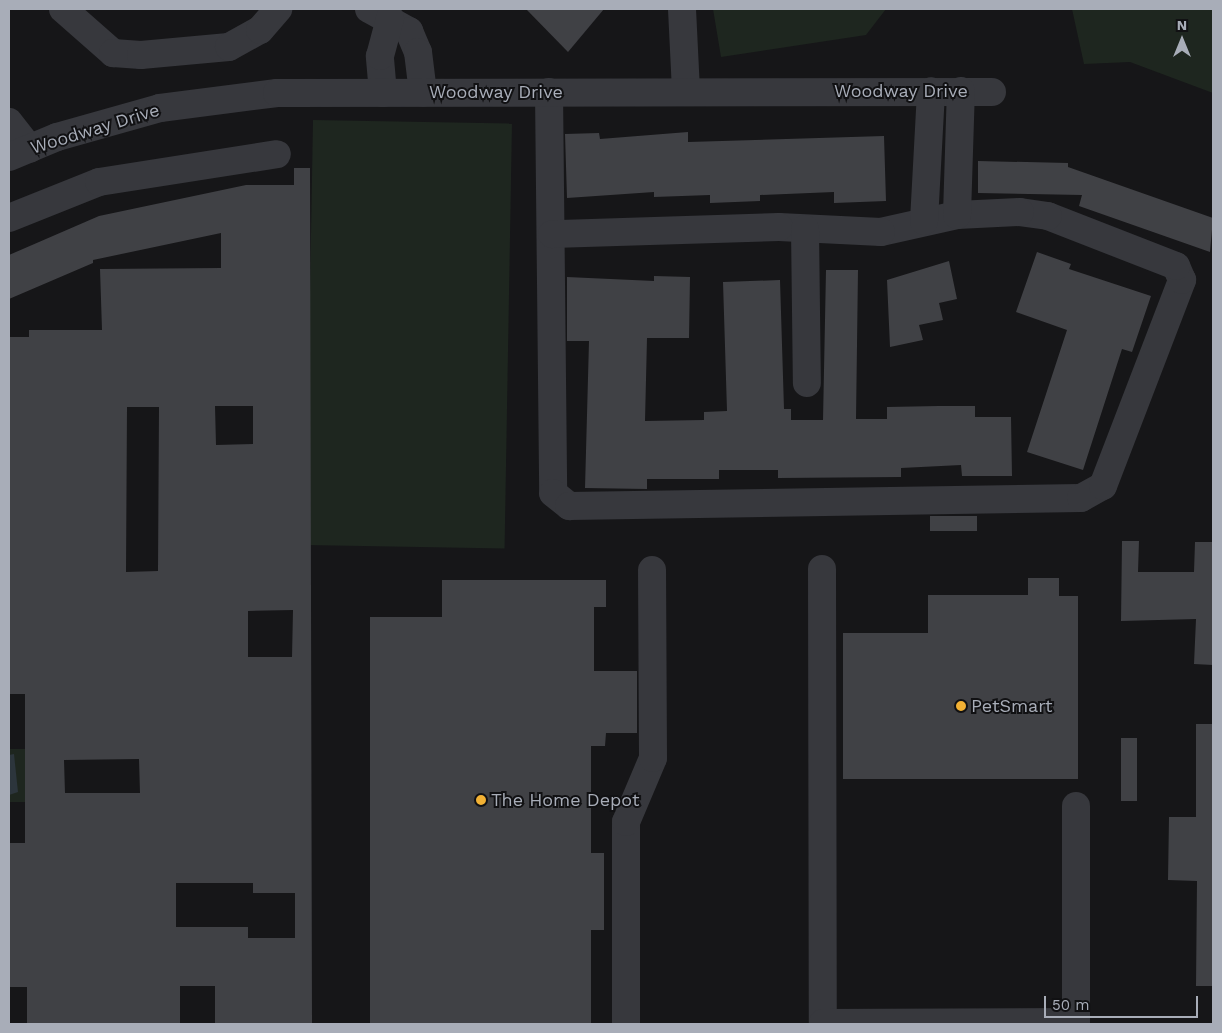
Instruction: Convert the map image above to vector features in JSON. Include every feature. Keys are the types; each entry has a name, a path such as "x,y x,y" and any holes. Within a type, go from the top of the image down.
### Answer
{"street":[{"path":"63,9 113,53 141,55 229,47 260,30 278,9"},
{"path":"682,9 686,91"},
{"path":"379,13 409,32 415,45 423,92"},
{"path":"379,13 383,93"},
{"path":"924,221 931,90"},
{"name":"Woodway Drive","path":"19,153 107,122 208,100 277,93 931,90 992,92"},
{"path":"957,215 961,91"},
{"path":"549,92 552,234 553,493 569,506 1081,498 1103,486 1182,280 1176,266 1048,216 991,211 924,221 881,232 806,229 552,234"},
{"path":"9,122 19,153"},
{"path":"9,218 98,182 277,154"},
{"path":"806,229 807,383"},
{"path":"822,569 823,1024 1076,1023 1076,806"},
{"path":"626,1024 626,822 653,758 652,570"}],"shaded area":[{"path":"713,9 886,9 866,35 721,57"},
{"path":"1072,9 1213,9 1213,93 1130,62 1084,64"},
{"path":"313,120 512,123 505,548 306,545"},
{"path":"9,749 25,749 25,802 9,802"},
{"path":"14,754 18,792 9,795 9,755"}],"building":[{"path":"526,9 604,9 568,52"},
{"path":"688,132 688,142 884,136 886,201 834,203 834,192 760,195 760,201 710,203 710,195 654,197 654,192 567,198 565,134 599,133 600,139"},
{"path":"978,161 1068,163 1068,167 1213,218 1210,252 1079,206 1082,195 978,193"},
{"path":"294,168 310,168 312,1024 215,1024 215,986 180,986 180,1024 27,1024 27,987 9,987 9,843 25,843 25,694 9,694 10,337 29,337 29,330 102,330 100,269 221,268 221,233 93,260 93,263 9,299 9,255 99,216 246,185 294,185","holes":["215,406 253,406 253,444 216,445","127,407 159,407 158,571 126,572","293,610 292,657 248,657 248,611","139,759 140,793 65,793 64,760","176,883 253,883 253,893 295,893 295,938 248,938 248,927 176,927"]},
{"path":"1037,252 1071,264 1069,269 1151,296 1132,352 1122,349 1083,470 1027,452 1067,330 1016,312"},
{"path":"949,261 957,299 939,303 943,320 919,325 923,340 890,347 887,280"},
{"path":"826,270 858,270 856,419 887,419 887,407 939,406 975,406 975,417 1011,417 1012,476 962,476 961,465 901,468 901,477 778,478 778,470 719,470 719,479 647,479 647,489 585,488 589,341 567,341 567,277 654,281 654,276 690,277 689,338 647,338 645,421 704,420 704,412 727,411 723,282 780,280 784,409 791,409 791,420 823,420"},
{"path":"930,516 977,516 977,531 930,531"},
{"path":"1122,541 1139,541 1138,572 1194,572 1195,542 1213,542 1213,665 1194,664 1196,619 1121,621"},
{"name":"PetSmart","path":"1028,578 1059,578 1059,596 1078,596 1078,779 843,779 843,633 928,633 928,595 1028,595"},
{"name":"The Home Depot","path":"442,580 606,580 606,607 594,607 594,671 637,671 637,733 606,733 605,746 591,746 591,853 604,853 604,930 591,930 591,1024 370,1024 370,617 442,617"},
{"path":"1196,724 1213,724 1213,986 1196,986 1197,881 1168,880 1169,817 1196,817"},
{"path":"1121,738 1137,738 1137,801 1121,801"}],"place":[{"name":"PetSmart","path":"961,706"},
{"name":"The Home Depot","path":"481,800"}]}
